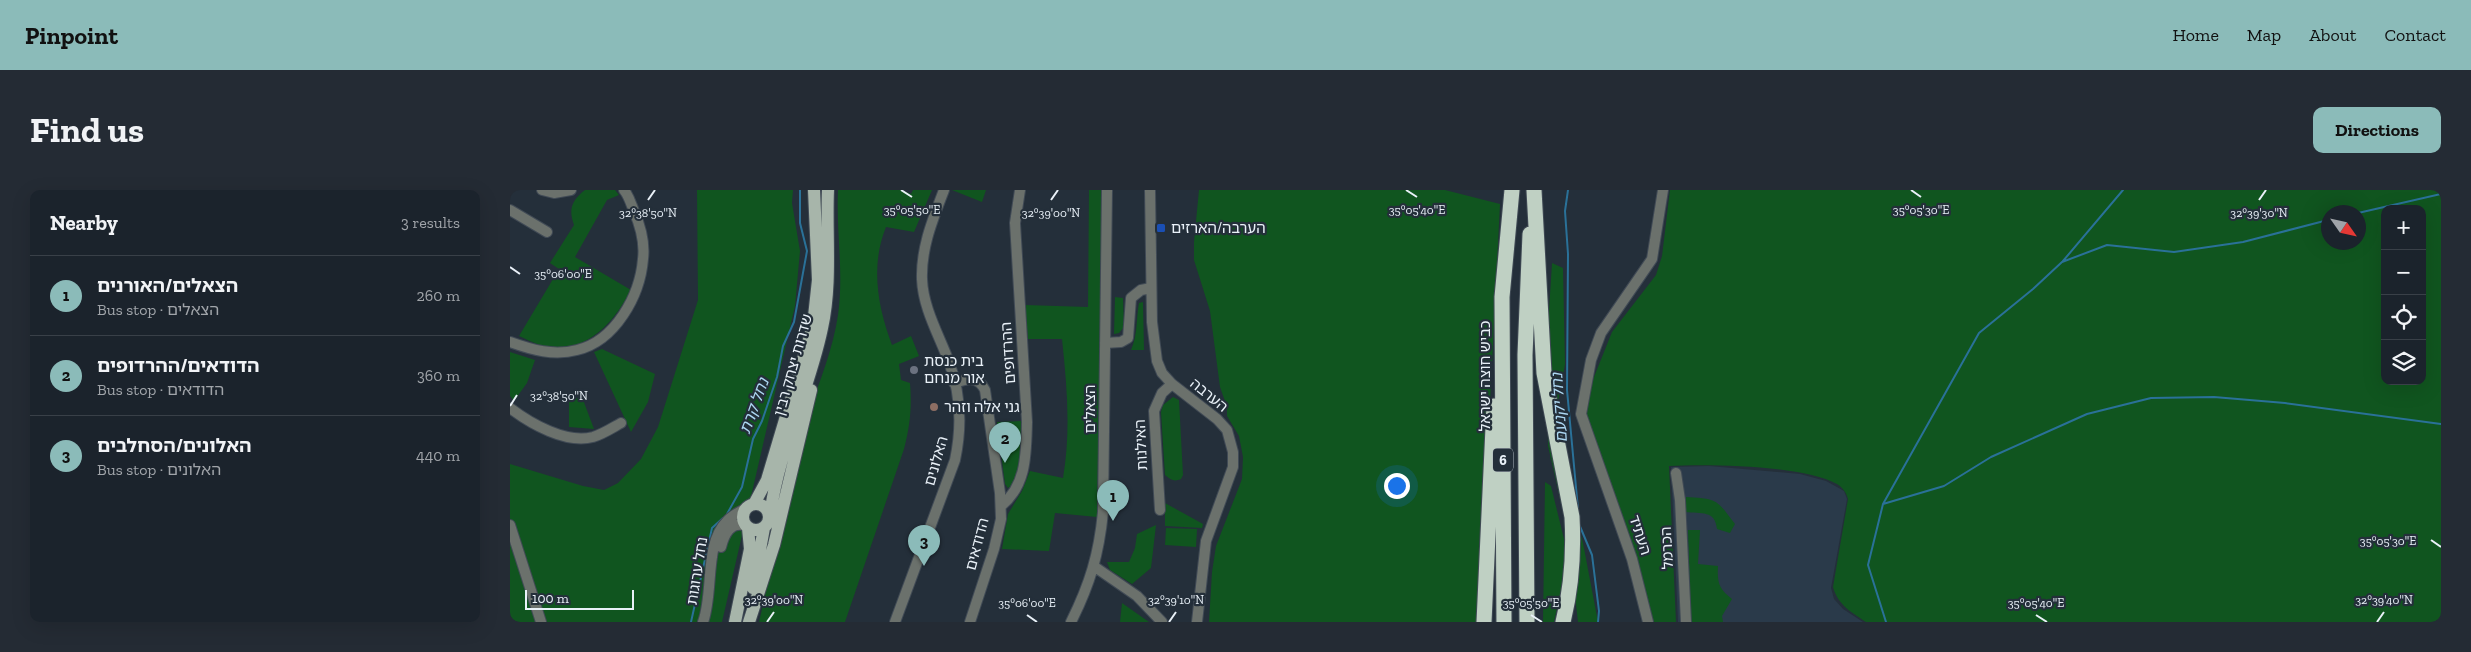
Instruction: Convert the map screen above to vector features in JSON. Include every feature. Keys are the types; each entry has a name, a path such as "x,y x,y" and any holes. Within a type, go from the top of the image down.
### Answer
{"highway":[{"name":"כביש חוצה ישראל","path":"1504,622 1502,297 1512,190"},
{"path":"1534,190 1544,373 1572,517 1573,540 1570,593 1563,622"},
{"name":"6","path":"1526,622 1526,294 1534,190"},
{"path":"1484,622 1490,453 1502,297"}],"main road":[{"name":"שדרות יצחק רבין","path":"750,506 767,480 813,326 818,280 814,190"},
{"name":"שדרות יצחק רבין","path":"748,622 767,522 781,464 823,327 827,295 828,190"},
{"path":"748,622 774,545 809,401 823,327"},
{"path":"735,622 750,549 747,527 743,516 750,506 766,508 767,522 756,531 747,527"}],"street":[{"path":"542,190 554,194 571,190"},
{"path":"510,342 545,352 579,350 610,331 622,317 633,298 644,258 637,218 624,190"},
{"name":"האלונים","path":"895,622 955,460 961,420 950,364 936,332 924,295 922,280 924,247 944,190"},
{"name":"ההרדופים","path":"1001,506 1012,497 1018,488 1026,450 1027,422 1015,223 1020,190"},
{"name":"הצאלים","path":"1071,622 1095,567 1103,512 1107,190"},
{"name":"הערבה","path":"1150,190 1151,288 1157,361 1162,373 1172,384 1217,419 1227,430 1234,452 1233,467 1206,541 1197,622"},
{"name":"העתיד","path":"1648,622 1632,559 1581,414 1591,360 1602,332 1652,260 1663,190"},
{"path":"510,210 547,232"},
{"path":"1106,343 1122,342 1128,338 1131,298 1134,294 1151,288"},
{"name":"הדודאים","path":"954,384 970,378 976,379 981,382 985,390 1001,506 999,532 970,622"},
{"name":"האילנות","path":"1160,510 1154,412 1162,393 1172,384"},
{"path":"510,408 521,417 544,429 576,439 591,438 621,423"},
{"name":"הכרמל","path":"1676,474 1680,500 1686,622"},
{"name":"נחל ערוגות","path":"703,622 717,537 726,521 750,506"},
{"path":"510,524 541,622"},
{"name":"נחל ערוגות","path":"710,622 722,541 731,528 738,524 747,527"},
{"path":"510,547 534,622"},
{"path":"1095,567 1137,596 1162,622"}],"shaded area":[{"path":"1709,466 1800,474 1826,481 1844,491 1847,499 1831,588 1834,599 1843,609 1863,622 1678,622 1671,467"}],"green space":[{"path":"585,190 615,190 619,195 607,200 575,257 631,290 612,319 595,335 585,341 563,348 546,347 519,336 559,269 550,263 574,225 571,214 572,205"},
{"path":"697,190 793,190 792,203 800,251 795,306 722,622 510,622 510,464 583,486 604,490 618,483 641,459 658,427 698,300"},
{"path":"838,190 901,190 911,194 913,190 932,190 914,232 886,227 878,257 877,272 880,302 892,345 911,336 919,356 899,364 901,380 910,383 911,408 908,432 904,449 845,622 759,622 795,464 809,412 836,328 840,299"},
{"path":"952,190 986,190 982,202"},
{"path":"1089,190 1102,190 1097,517 1055,513 1049,551 1002,549 1008,514 1022,491 1030,471 1063,478 1068,426 1062,339 1028,339 1025,305 1088,307"},
{"path":"1199,190 1445,190 1500,204 1479,622 1209,622 1212,572 1216,546 1242,479 1243,457 1239,436 1227,416 1227,407 1220,387 1210,311 1194,260"},
{"path":"1670,190 2441,190 2441,622 1866,622 1850,611 1838,599 1833,587 1848,499 1841,487 1822,478 1779,469 1707,465 1669,466 1676,622 1653,622 1585,409 1594,377 1612,332 1656,275 1662,256"},
{"path":"1552,263 1563,268 1565,364 1556,413 1556,439 1583,543 1598,622 1578,622 1568,534 1548,446 1547,343"},
{"path":"1115,297 1123,298 1124,327 1119,333 1114,334"},
{"path":"1143,302 1144,350 1131,350 1136,332 1139,303"},
{"path":"602,349 655,374 648,402 631,432 594,352"},
{"path":"510,352 535,360 527,383 514,401 510,396"},
{"path":"582,397 594,429 569,427 569,400"},
{"path":"1173,397 1179,400 1183,475 1181,479 1176,480 1165,475 1161,412 1163,405"},
{"path":"1021,421 1021,457 1017,477 1008,488 1005,484 997,422"},
{"path":"1545,482 1551,486 1565,543 1564,575 1554,622 1543,622"},
{"path":"1686,497 1711,500 1720,505 1735,524 1730,533 1717,529 1714,519 1707,514 1685,512"},
{"path":"1165,503 1203,524 1202,528 1165,526"},
{"path":"1156,525 1151,568 1132,584 1110,570 1107,562 1129,562 1135,548 1137,534"},
{"path":"1166,528 1197,529 1196,547 1165,545"},
{"path":"1688,530 1700,530 1698,564 1718,566 1720,585 1724,592 1732,599 1722,616 1723,622 1691,622"},
{"path":"1122,603 1149,622 1120,622"}],"waterway":[{"name":"נחל קרת","path":"727,514 742,487 753,439 762,421 777,377 783,346 794,322 807,251 800,223 800,190"},
{"name":"נחל יקנעם","path":"1568,190 1565,211 1568,254 1567,390 1578,509"},
{"path":"2063,261 2123,190"},
{"path":"2366,211 2441,194"},
{"path":"1886,622 1868,565 1883,504 1979,333 2033,289 2062,262 2107,245 2174,252 2243,242 2321,222"},
{"path":"1883,504 1944,486 1991,457 2087,414 2151,398 2214,397 2285,403 2441,424"},
{"name":"נחל קרת","path":"691,622 712,528 723,518"},
{"name":"נחל יקנעם","path":"1579,524 1592,555 1599,611 1598,622"}],"place":[{"name":"הערבה/הארזים","path":"1161,228"},
{"name":"בית כנסת אור מנחם","path":"914,370"},
{"name":"גני אלה וזהר","path":"934,407"},
{"name":"הדודאים/ההרדופים","path":"1005,463"},
{"name":"הצאלים/האורנים","path":"1113,521"},
{"name":"האלונים/הסחלבים","path":"924,566"}]}
